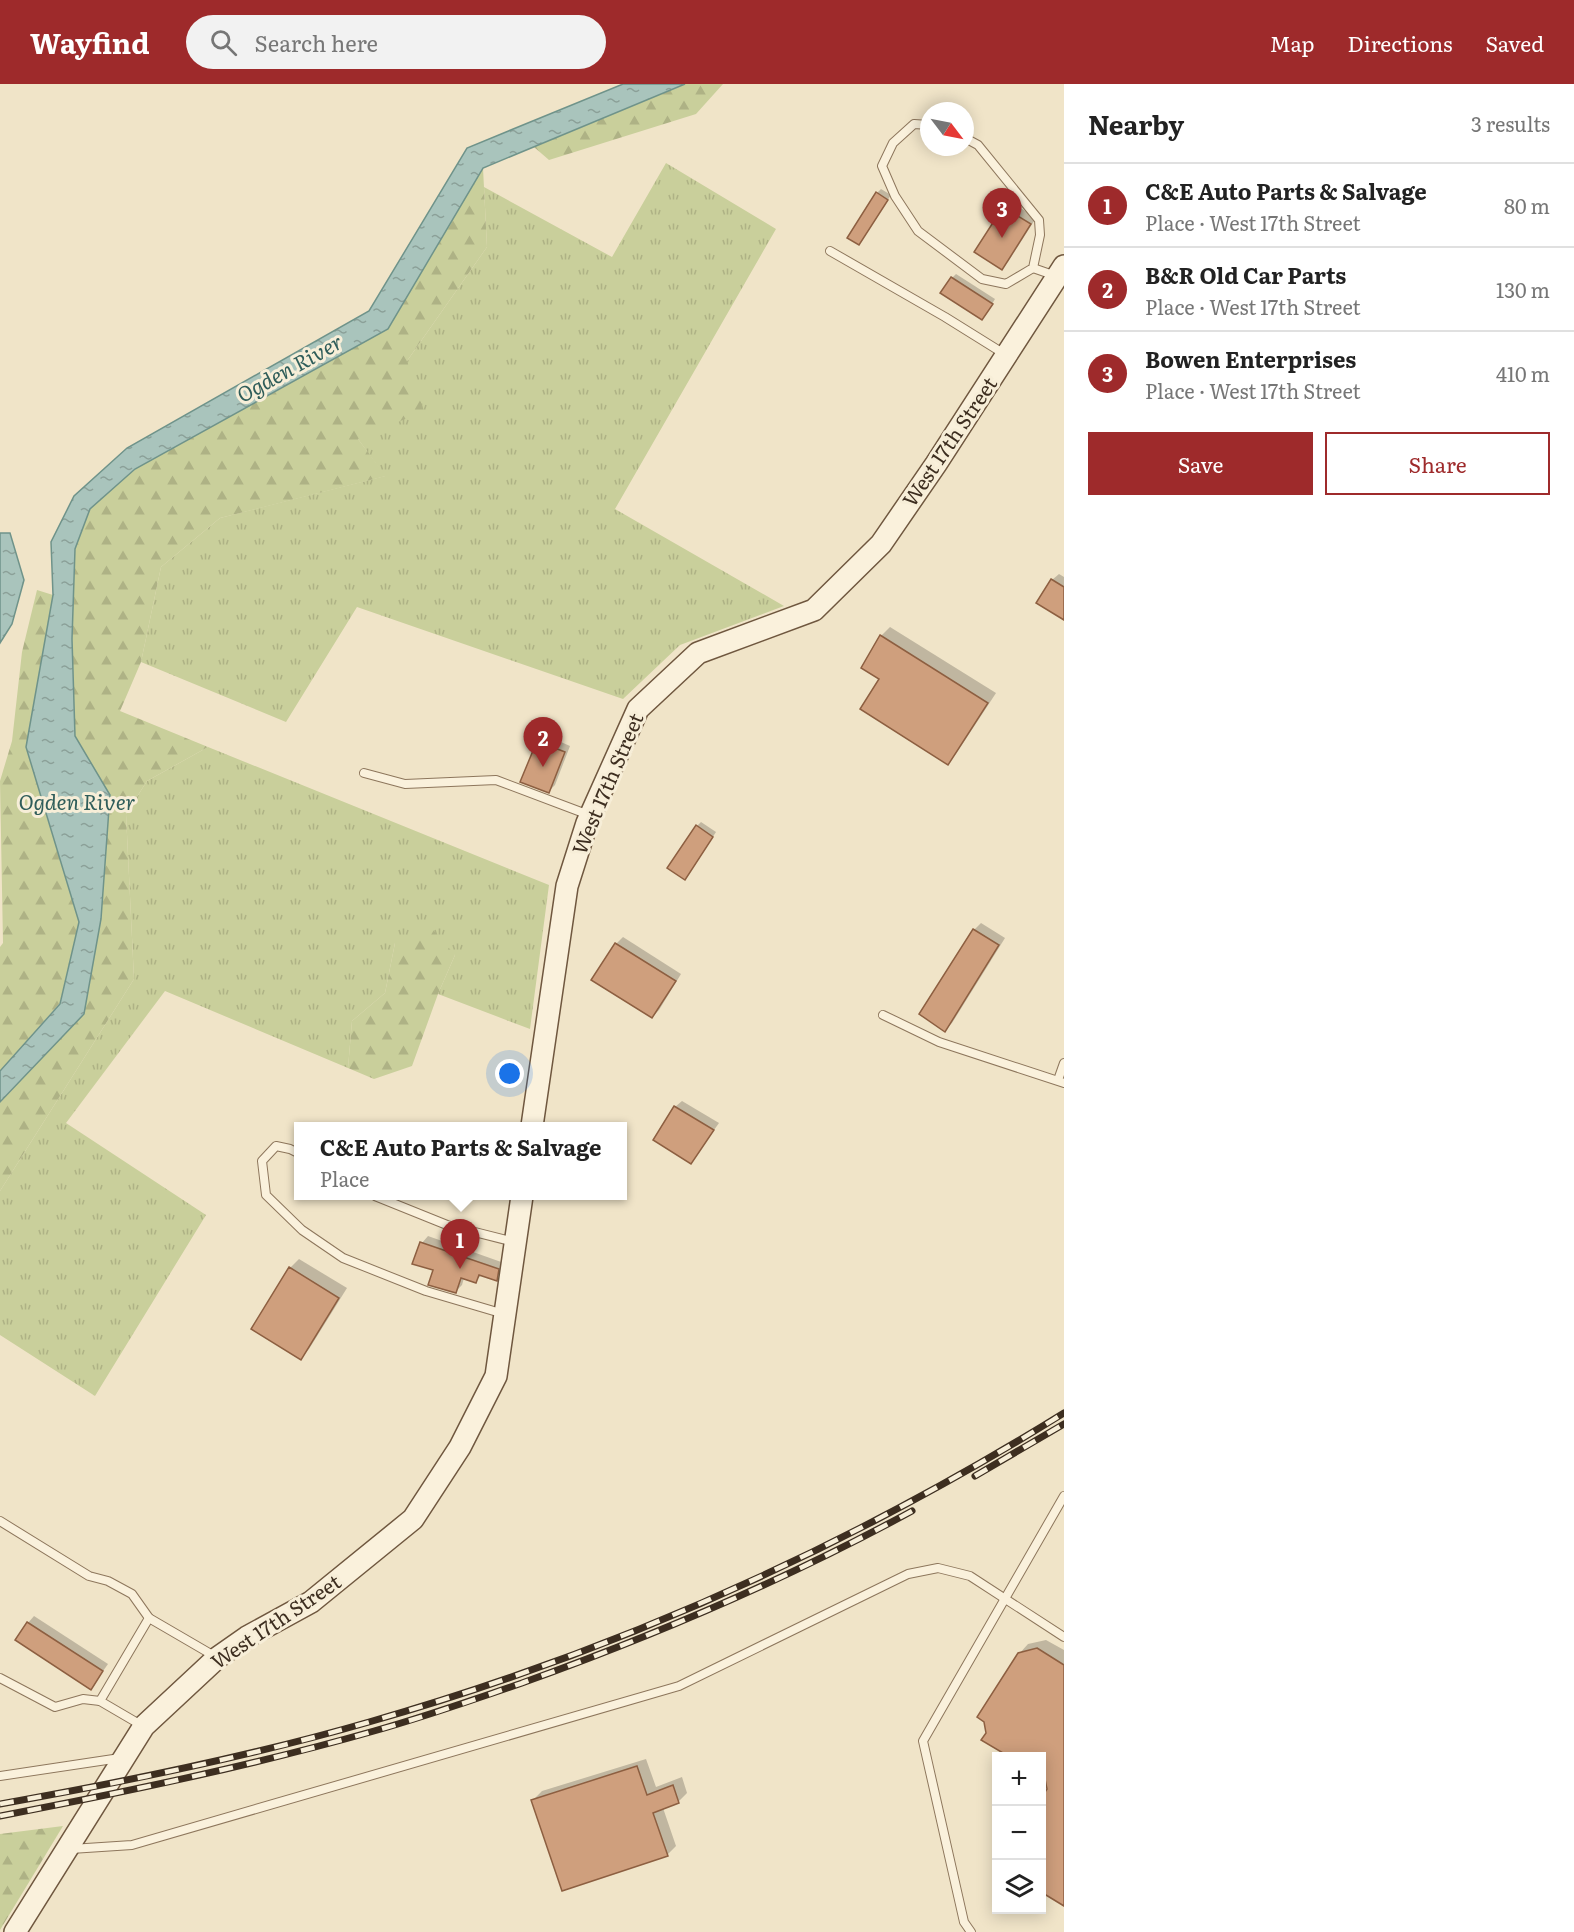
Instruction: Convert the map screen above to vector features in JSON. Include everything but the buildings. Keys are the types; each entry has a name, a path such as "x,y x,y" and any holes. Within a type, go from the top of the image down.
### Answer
{"street":[{"name":"West 17th Street","path":"533,1122 567,886 591,816 638,709 698,653 814,610 881,544 1061,272"},
{"name":"West 17th Street","path":"15,1932 144,1726 217,1658 248,1637 311,1602 412,1519 460,1447 496,1376 521,1200"}],"lane":[{"path":"920,124 914,124 892,143 882,166 895,196 918,231 982,279 1006,284 1033,268 1061,272"},
{"path":"974,143 1039,220 1040,235 1033,268"},
{"path":"830,251 945,317 1007,356"},
{"path":"364,773 405,784 496,780 591,816"},
{"path":"883,1015 939,1041 984,1058 1061,1082 1064,1063"},
{"path":"294,1152 276,1146 262,1161 266,1195 302,1230 343,1258 426,1291 505,1314"},
{"path":"385,1200 447,1226 515,1242"},
{"path":"971,1932 964,1922 923,1741 1064,1496"},
{"path":"0,1521 89,1576 108,1581 132,1594 149,1618 217,1658"},
{"path":"66,1849 132,1845 679,1686 908,1574 938,1568 970,1576 1064,1637"},
{"path":"100,1701 149,1618"},
{"path":"0,1678 55,1707 83,1699 100,1701 144,1726"},
{"path":"0,1776 124,1758"}],"green space":[{"path":"685,84 723,84 696,114 549,160 534,147"},
{"path":"666,163 776,229 615,509 784,606 680,645 623,699 357,607 286,722 141,662 161,567 220,518 385,476 358,439 407,361 487,247 484,187 612,257"},
{"path":"483,168 487,247 407,361 424,411 358,439 386,476 220,518 161,567 141,662 120,711 208,747 147,781 126,814 134,979 0,1191 0,1102 84,1014 110,795 75,736 72,639 75,549 90,509 135,469 388,329"},
{"path":"37,590 53,595 26,747 79,922 60,1003 0,1071 0,947 3,943 0,781 12,741 22,652"},
{"path":"208,747 549,885 530,1029 438,994 455,955 395,943 385,993 352,1021 348,1068 165,991 66,1123 206,1215 95,1396 0,1335 0,1191 134,979 126,814 147,781"},
{"path":"428,924 455,955 412,1066 374,1079 348,1068 352,1021 385,993 395,943"},
{"path":"63,1826 0,1930 0,1834"}],"water":[{"name":"Ogden River","path":"623,84 685,84 483,168 388,329 135,469 90,509 75,549 72,639 75,736 110,795 101,919 84,1014 0,1102 0,1071 60,1004 79,922 26,747 53,595 51,542 74,496 127,448 369,311 467,148"},
{"path":"0,533 10,533 24,580 12,624 0,643"}],"railway":[{"path":"0,1804 232,1758 369,1722 551,1663 727,1592 814,1551 899,1508 1064,1413"},
{"path":"975,1476 1064,1424"},
{"path":"0,1816 141,1788 281,1756 393,1726 467,1702 572,1665 769,1583 912,1511"}],"place":[{"name":"Bowen Enterprises","path":"1002,238"},
{"name":"B&R Old Car Parts","path":"543,767"},
{"name":"C&E Auto Parts & Salvage","path":"460,1269"}]}
